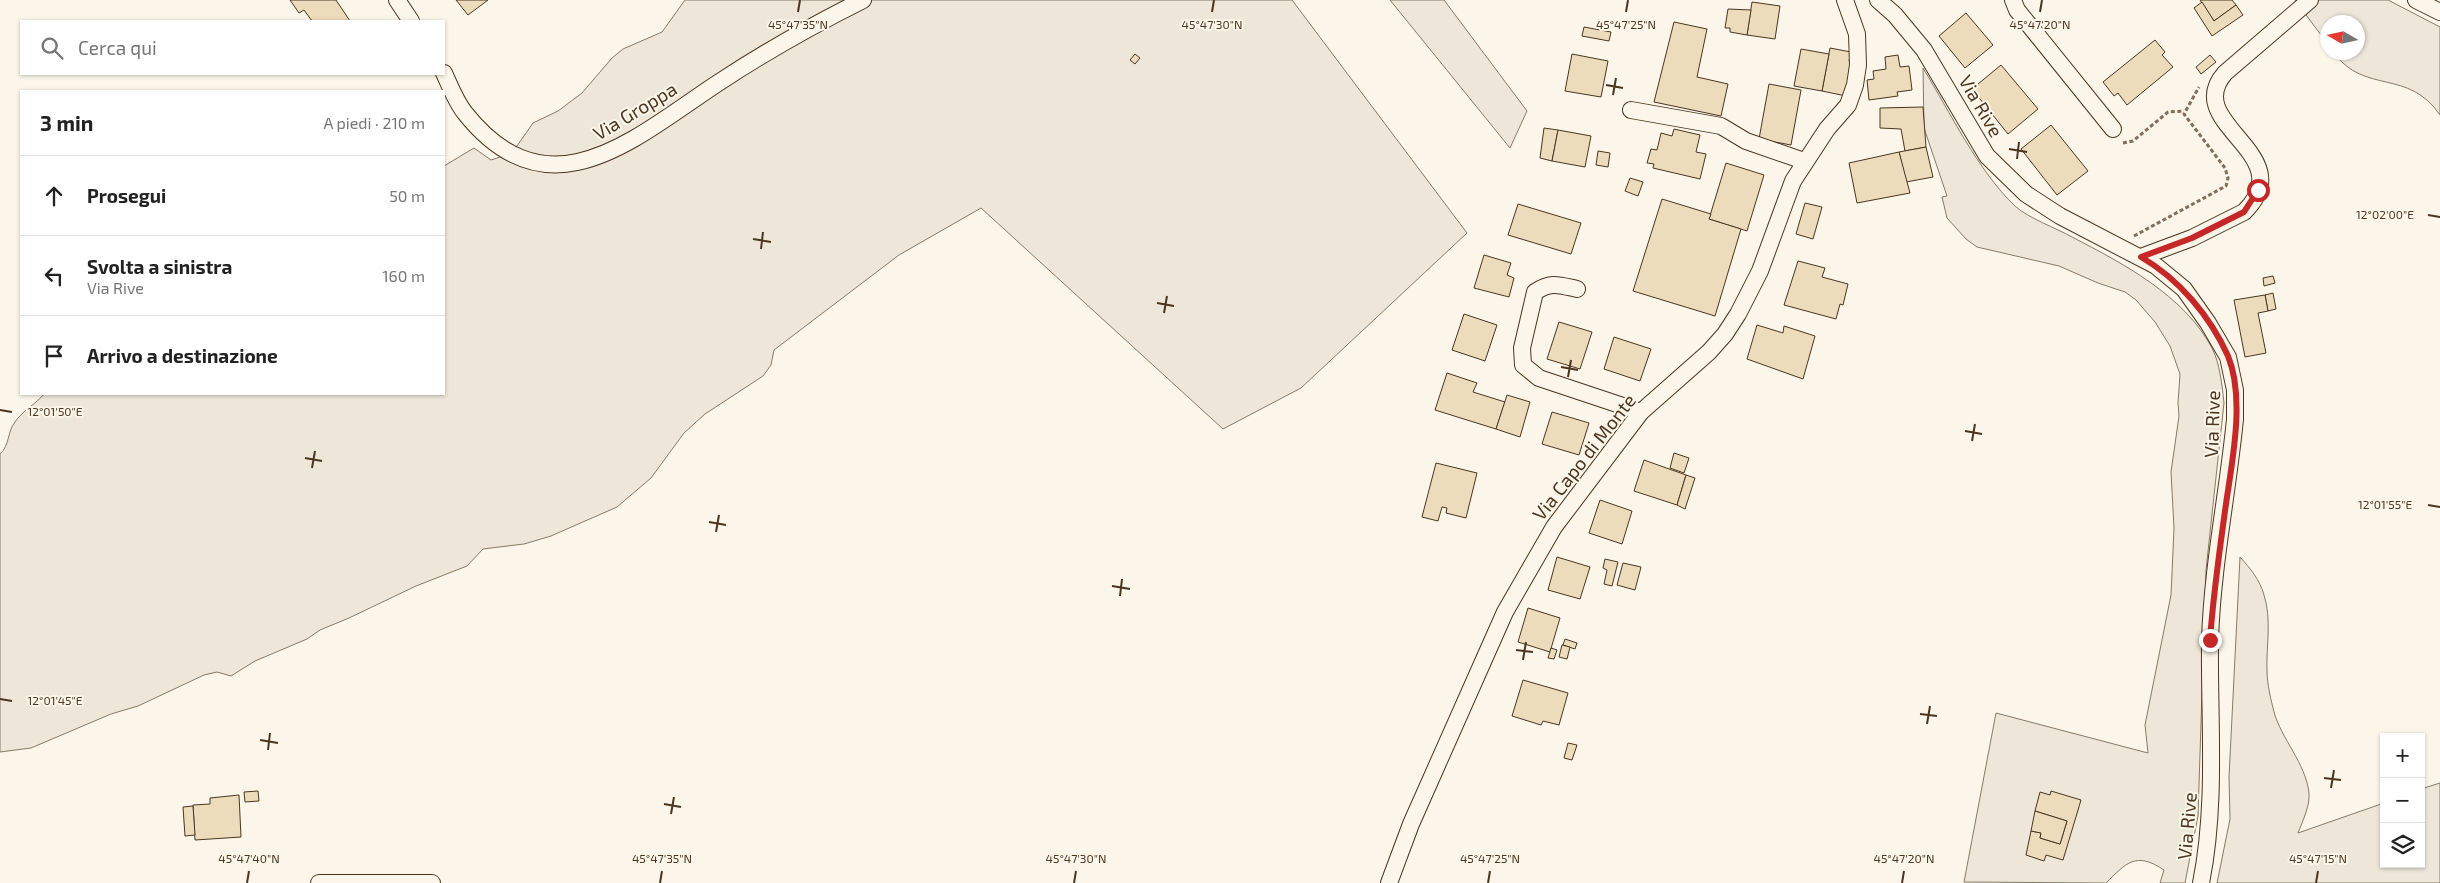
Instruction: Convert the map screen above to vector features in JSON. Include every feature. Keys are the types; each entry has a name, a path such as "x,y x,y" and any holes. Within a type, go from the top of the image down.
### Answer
{"street":[{"path":"397,0 410,20"},
{"name":"Via Groppa","path":"445,75 464,112 493,143 524,158 553,165 581,163 604,155 634,138 753,60 813,25 864,0"},
{"name":"Via Capo di Monte","path":"1389,883 1411,824 1505,612 1521,581 1554,527 1641,412 1709,352 1734,321 1760,271 1784,203 1804,161 1827,129 1848,106 1856,85 1858,65 1857,34 1845,0"},
{"name":"Via Rive","path":"1878,0 1910,31 1924,50 1987,156 2026,194 2060,216 2141,257 2169,276 2195,304 2228,357 2235,390 2232,450 2210,640 2210,822 2201,883"},
{"path":"2013,0 2017,10 2112,128"},
{"path":"2141,257 2192,238 2248,208 2258,190 2259,168 2254,156 2218,112 2214,99 2215,87 2224,72 2310,0"},
{"path":"2416,0 2440,12"},
{"path":"1631,110 1721,126 1746,141 1804,161"},
{"path":"1577,289 1545,285 1535,292 1522,348 1523,365 1539,378 1641,412"},
{"path":"319,883 432,883"}],"path":[{"path":"2117,244 2121,234 2132,236 2143,233 2226,186 2228,178 2225,168 2185,117 2184,111 2204,80"},
{"path":"2112,128 2118,140 2123,143 2131,142 2165,114 2184,111"}],"shaded area":[{"path":"685,0 1292,0 1467,233 1301,388 1223,429 981,208 899,255 774,350 771,365 763,376 705,414 684,433 651,478 617,507 551,536 524,544 483,549 467,566 416,586 320,630 307,639 255,661 231,676 217,672 204,675 138,706 111,714 31,748 0,752 0,454 5,447 12,426 18,418 43,395 445,395 445,165 474,148 491,160 506,155 517,146 533,123 558,111 582,93 612,58 623,49 662,32"},
{"path":"1390,0 1444,0 1527,111 1510,148"},
{"path":"2295,0 2388,0 2440,27 2440,115 2428,101 2414,91 2359,74 2340,60 2365,60 2365,15 2320,15 2320,34"},
{"path":"1923,68 1977,159 2015,206 2035,219 2111,258 2169,296 2200,329 2212,348 2217,361 2224,403 2206,570 2198,816 2185,883 2160,883 2164,870 2154,864 2139,860 2126,865 2106,883 1964,882 1996,713 2148,753 2145,725 2171,595 2174,528 2171,472 2179,416 2180,374 2170,346 2155,322 2136,300 2125,292 2098,283 2059,266 1977,247 1966,239 1947,218 1942,197 1947,196 1924,128"},
{"path":"2240,557 2257,579 2264,595 2268,614 2268,687 2277,722 2307,782 2308,803 2298,833 2380,804 2380,868 2425,868 2425,788 2440,783 2440,883 2217,883 2230,819 2229,777"}],"building":[{"path":"290,0 336,0 349,20 311,20 304,10 299,13"},
{"path":"456,0 488,0 468,15"},
{"path":"2200,0 2232,0 2236,5 2214,21"},
{"path":"1752,2 1780,6 1775,39 1747,35"},
{"path":"2202,2 2214,21 2236,5 2243,15 2212,36 2194,8"},
{"path":"1728,9 1751,10 1747,35 1730,32 1730,28 1725,28"},
{"path":"1966,13 1993,45 1965,68 1939,36"},
{"path":"1674,22 1707,29 1697,77 1728,84 1721,116 1654,102"},
{"path":"1584,27 1611,32 1609,41 1582,36"},
{"path":"2155,40 2165,52 2162,55 2173,67 2127,105 2118,93 2114,96 2103,82"},
{"path":"1830,48 1851,52 1849,61 1853,62 1846,96 1822,91"},
{"path":"1801,49 1829,54 1822,91 1794,86"},
{"path":"1135,54 1140,58 1135,64 1130,60"},
{"path":"1572,54 1608,61 1601,97 1565,91"},
{"path":"1898,55 1900,67 1909,66 1912,90 1897,92 1898,96 1869,100 1867,80 1874,79 1873,71 1886,69 1885,57"},
{"path":"2210,55 2216,62 2201,74 2196,67"},
{"path":"2001,65 2038,109 2008,134 1972,89"},
{"path":"1769,84 1801,90 1791,145 1759,139"},
{"path":"1923,107 1926,147 1905,151 1901,129 1880,128 1880,108"},
{"path":"2051,125 2088,171 2057,195 2021,149"},
{"path":"1544,128 1558,130 1552,161 1540,158"},
{"path":"1674,129 1700,135 1696,152 1706,154 1700,179 1653,168 1654,164 1647,163 1651,149 1657,150 1661,133 1672,136"},
{"path":"1558,130 1591,136 1585,167 1552,161"},
{"path":"1926,147 1933,177 1906,182 1899,152"},
{"path":"1598,151 1610,153 1608,167 1596,165"},
{"path":"1899,152 1910,193 1857,203 1849,163"},
{"path":"1726,163 1764,175 1747,231 1709,219"},
{"path":"1630,178 1643,182 1638,196 1625,191"},
{"path":"1662,199 1711,214 1709,219 1741,229 1715,316 1633,291"},
{"path":"1805,203 1822,207 1813,239 1796,234"},
{"path":"1518,204 1581,223 1571,254 1508,235"},
{"path":"1484,255 1511,263 1507,275 1514,278 1509,297 1474,288"},
{"path":"1798,261 1825,268 1822,277 1848,284 1843,305 1840,304 1836,319 1784,305"},
{"path":"2273,276 2275,283 2264,286 2263,278"},
{"path":"2273,293 2276,309 2268,311 2265,295"},
{"path":"2265,295 2268,311 2258,313 2266,353 2245,357 2234,300"},
{"path":"1464,314 1497,325 1485,361 1452,350"},
{"path":"1559,322 1592,332 1580,369 1547,359"},
{"path":"1757,325 1783,333 1784,326 1815,336 1803,379 1747,359"},
{"path":"1614,337 1651,349 1640,381 1604,369"},
{"path":"1447,373 1477,383 1473,392 1505,402 1496,429 1435,410"},
{"path":"1507,395 1530,402 1520,437 1496,429"},
{"path":"1552,412 1589,423 1579,455 1542,444"},
{"path":"1674,453 1689,458 1684,473 1670,468"},
{"path":"1644,460 1686,475 1677,505 1634,491"},
{"path":"1436,463 1477,473 1466,518 1446,513 1447,508 1442,507 1438,521 1422,517"},
{"path":"1686,475 1695,478 1685,509 1677,505"},
{"path":"1600,500 1632,511 1622,544 1589,533"},
{"path":"1557,557 1590,567 1580,599 1548,590"},
{"path":"1605,559 1618,562 1612,586 1604,584 1607,570 1603,568"},
{"path":"1623,563 1641,567 1635,590 1617,585"},
{"path":"1528,608 1560,618 1550,652 1518,642"},
{"path":"1565,639 1577,643 1575,649 1563,645"},
{"path":"1562,645 1570,647 1567,659 1559,657"},
{"path":"1551,648 1557,650 1554,659 1548,658"},
{"path":"1523,680 1568,693 1559,725 1543,721 1541,725 1512,716"},
{"path":"1568,743 1577,745 1572,760 1564,758"},
{"path":"258,791 259,801 245,802 244,792"},
{"path":"2051,791 2081,800 2063,860 2046,855 2044,861 2026,855 2031,831 2041,833 2040,838 2060,844 2067,821 2035,811 2040,792 2050,795"},
{"path":"239,795 241,837 195,840 193,805 210,804 210,798"},
{"path":"193,806 195,835 185,836 183,807"},
{"path":"2035,811 2067,821 2060,844 2040,838 2041,833 2031,831"}],"route":[{"path":"2210,640 2232,450 2235,390 2228,357 2195,304 2184,289 2156,266 2141,257 2192,238 2244,212 2258,190"}]}
